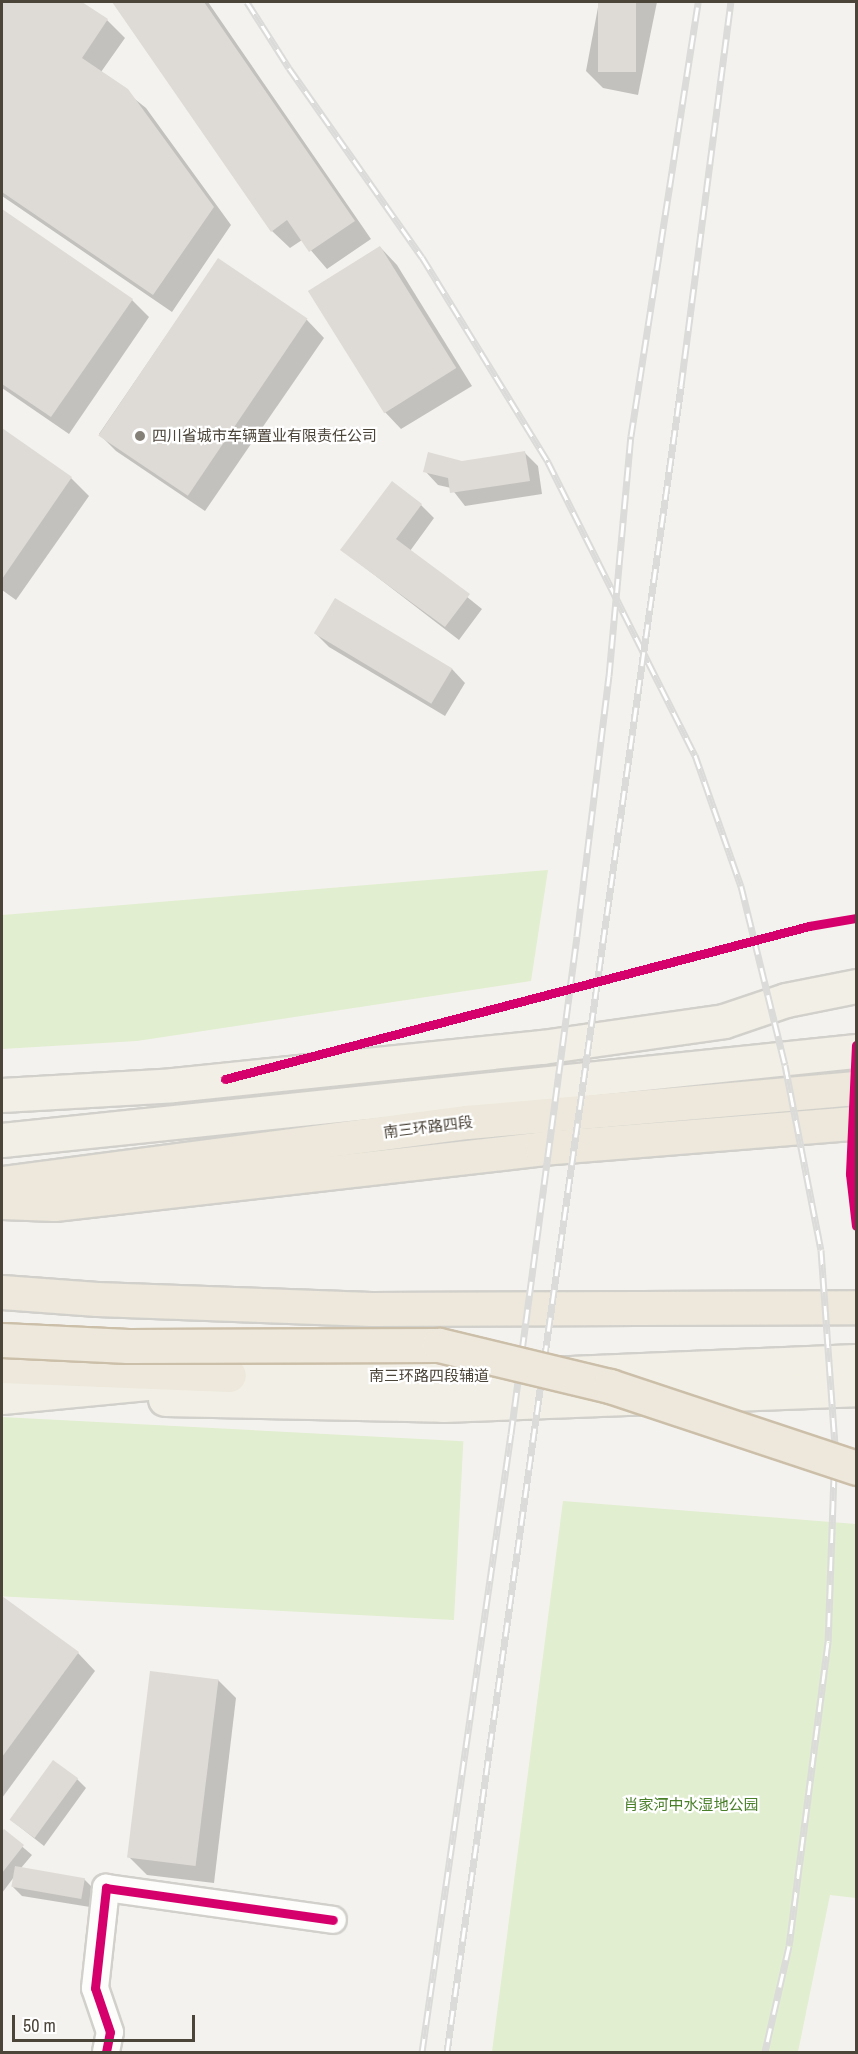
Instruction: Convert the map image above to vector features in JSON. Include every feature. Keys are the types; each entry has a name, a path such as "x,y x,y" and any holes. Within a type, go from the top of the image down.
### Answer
{"highway":[{"name":"南三环路四段","path":"2,1183 467,1122 856,1088"},
{"path":"2,1202 54,1204 542,1148 856,1123"},
{"path":"2,1292 97,1299 371,1309 856,1307"},
{"path":"2,1340 128,1346 439,1346 610,1386 856,1468"},
{"path":"2,1366 229,1375"}],"main road":[{"path":"2,1095 173,1085 542,1047 724,1021 786,1000 856,986"},
{"path":"2,1140 92,1133 856,1051"},
{"path":"2,1133 92,1133"},
{"name":"南三环路四段辅道","path":"16,1397 229,1375 499,1376 856,1361"},
{"path":"16,1397 443,1405 856,1389"}],"street":[{"path":"106,2052 110,2032 94,1988 106,1888 333,1920"}],"green space":[{"path":"548,870 531,981 137,1041 2,1049 2,915"},
{"path":"2,1417 463,1441 454,1620 2,1596"},
{"name":"肖家河中水湿地公园","path":"563,1501 856,1524 856,1898 830,1895 798,2052 492,2052"}],"building":[{"path":"2,2 82,2 108,19 82,58 128,89 214,207 153,295 2,192"},
{"path":"112,2 204,2 355,221 309,252 287,220 271,232"},
{"path":"598,2 636,2 636,72 598,72"},
{"path":"2,209 133,299 51,417 2,384"},
{"path":"380,246 456,368 384,413 308,291"},
{"path":"218,258 308,318 188,496 98,435"},
{"path":"2,428 72,477 2,579"},
{"path":"525,451 530,481 450,493 448,478 423,472 428,452 462,461"},
{"path":"392,481 422,504 396,539 470,594 445,627 340,550"},
{"path":"335,598 452,669 431,704 314,633"},
{"path":"2,1596 79,1652 2,1757"},
{"path":"150,1671 218,1679 196,1866 127,1858"},
{"path":"53,1760 78,1778 35,1838 10,1820"},
{"path":"4,1829 24,1845 2,1873 2,1831"},
{"path":"15,1866 85,1878 81,1899 11,1887"}],"railway":[{"path":"247,2 289,68 422,257 548,462 695,755 741,886 785,1065 821,1250 835,1445 828,1642 789,1946 765,2052"},
{"path":"422,2052 511,1434 577,936 609,676 631,436 698,2"},
{"path":"447,2052 681,386 731,2"}],"cycle path":[{"path":"225,1079 809,926 856,918"},
{"path":"856,1045 850,1174 856,1226"},
{"path":"106,2052 110,2032 95,1988 106,1888 333,1920"}],"place":[{"name":"四川省城市车辆置业有限责任公司","path":"140,436"}]}
